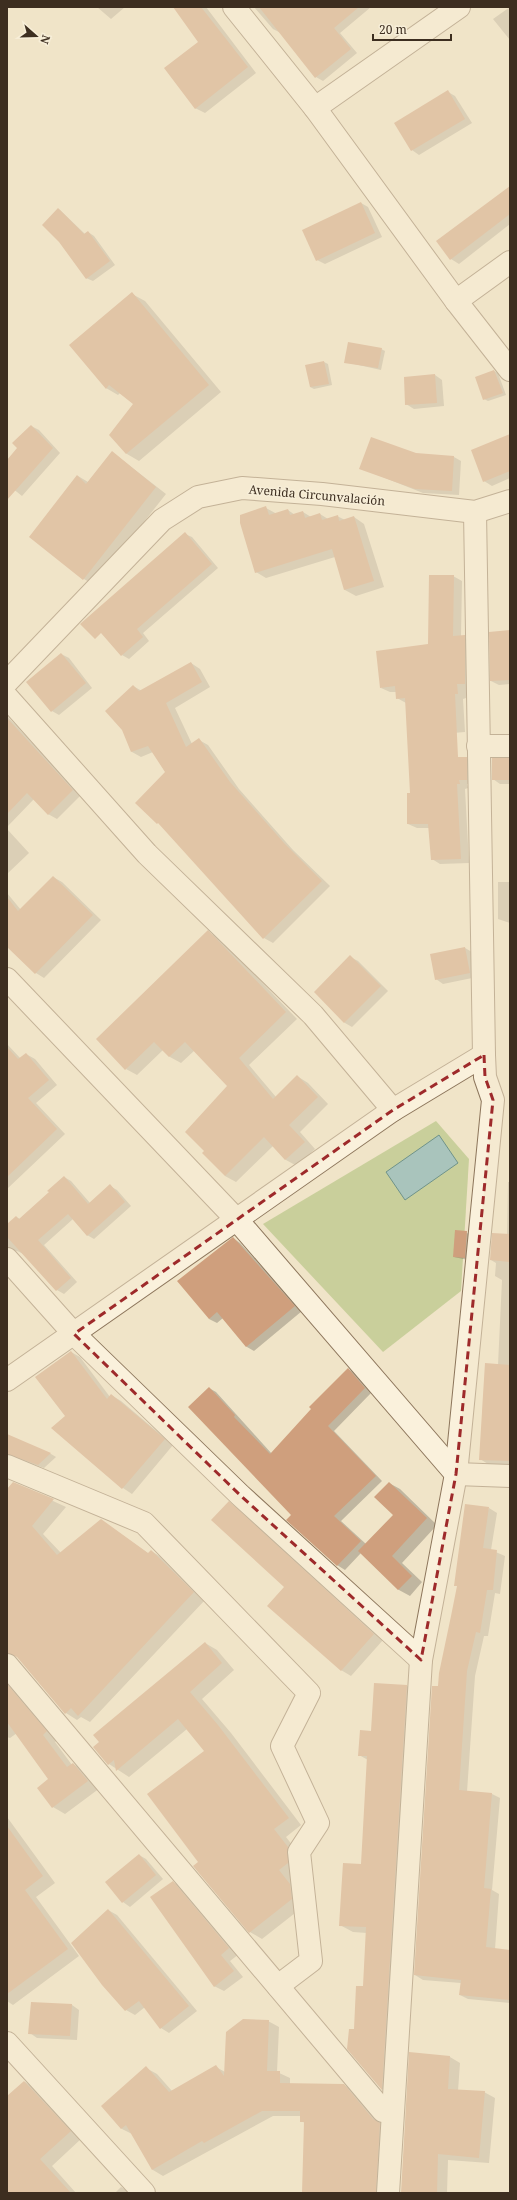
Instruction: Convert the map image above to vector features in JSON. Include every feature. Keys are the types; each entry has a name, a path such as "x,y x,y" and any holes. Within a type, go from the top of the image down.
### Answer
{"street":[{"path":"234,7 316,108 456,301 510,370"},
{"path":"316,108 459,7"},
{"path":"456,301 510,262"},
{"name":"Avenida Circunvalación","path":"7,682 162,520 198,497 242,488 322,494 475,512 510,501"},
{"path":"388,2193 421,1660 456,1474 501,1100 485,1077 484,1055 475,512"},
{"path":"7,697 147,854 313,1015 393,1110"},
{"path":"478,746 510,746"},
{"path":"7,979 237,1220 456,1474 510,1476"},
{"path":"7,1380 393,1110 484,1055"},
{"path":"7,1259 74,1334 240,1495 421,1660"},
{"path":"7,1466 144,1523 308,1693 282,1746 318,1823 299,1852 311,1961 278,1986"},
{"path":"7,1665 383,2111"},
{"path":"7,2043 144,2193"}],"highlighted area":[{"path":"484,1055 485,1077 493,1100 456,1474 421,1660 240,1495 74,1334 393,1110"}],"green space":[{"path":"436,1121 469,1159 461,1291 383,1352 263,1224"}],"water":[{"path":"439,1135 458,1163 405,1200 386,1172"}],"building":[{"path":"173,7 201,7 248,67 195,109 164,68 198,42"},
{"path":"259,7 359,7 334,28 351,49 315,78"},
{"path":"448,90 465,119 411,151 394,123"},
{"path":"510,186 510,214 450,260 436,241"},
{"path":"361,202 375,233 316,261 302,230"},
{"path":"58,208 84,234 88,231 110,261 86,279 59,242 42,225"},
{"path":"132,292 209,385 126,454 109,435 133,404 109,385 106,389 69,345"},
{"path":"348,342 382,348 378,368 344,363"},
{"path":"324,361 329,384 310,387 305,365"},
{"path":"494,370 503,393 483,400 475,377"},
{"path":"435,374 437,403 405,405 404,377"},
{"path":"31,425 53,448 7,500 7,460 17,448 12,443"},
{"path":"510,434 510,471 483,482 471,450"},
{"path":"371,437 416,453 454,456 452,491 415,489 359,469"},
{"path":"112,451 156,487 83,580 29,537 77,475 86,484"},
{"path":"266,506 269,515 288,509 290,515 303,511 305,518 320,513 322,520 338,515 339,521 354,516 374,581 344,590 332,549 255,573 240,523 240,515"},
{"path":"185,532 212,564 137,629 143,637 121,656 101,633 95,639 80,624"},
{"path":"429,575 454,575 453,636 465,635 465,684 457,684 458,694 455,694 458,757 467,757 467,780 459,780 460,784 457,784 461,859 431,860 428,824 407,824 407,793 410,793 405,698 396,699 395,686 380,688 376,651 428,644"},
{"path":"510,630 510,680 490,681 489,632"},
{"path":"61,653 86,683 51,712 26,682"},
{"path":"191,662 202,682 166,703 186,747 199,738 230,782 284,843 322,881 263,939 158,823 157,824 135,803 165,772 148,746 131,752 122,730 105,711 133,685 139,691"},
{"path":"7,718 73,790 48,815 27,793 7,814"},
{"path":"492,758 510,758 510,780 492,780"},
{"path":"53,876 93,915 35,974 7,947 7,897 18,911"},
{"path":"208,930 286,1012 239,1058 273,1099 297,1075 318,1097 289,1125 305,1142 285,1160 264,1137 225,1176 202,1153 204,1151 185,1132 227,1086 185,1042 169,1057 154,1042 125,1070 96,1039"},
{"path":"465,947 470,973 435,980 430,954"},
{"path":"350,955 381,986 344,1023 314,992"},
{"path":"7,1047 18,1059 26,1053 49,1080 28,1098 57,1129 7,1177"},
{"path":"64,1176 88,1204 110,1184 125,1202 87,1236 68,1214 38,1240 71,1278 56,1291 7,1237 7,1224 16,1216 19,1219 49,1192 47,1191"},
{"path":"455,1230 467,1231 465,1258 453,1257"},
{"path":"492,1233 510,1234 510,1262 490,1260"},
{"path":"233,1237 295,1306 246,1347 217,1312 209,1319 177,1281"},
{"path":"71,1351 107,1399 111,1394 165,1439 122,1489 51,1428 65,1416 35,1377"},
{"path":"485,1363 510,1365 510,1461 479,1460"},
{"path":"348,1368 365,1388 328,1426 376,1476 334,1516 361,1541 337,1566 286,1520 291,1515 188,1407 209,1387 235,1415 234,1417 270,1454 311,1409 309,1407"},
{"path":"7,1434 51,1453 38,1465 7,1454"},
{"path":"13,1482 54,1499 32,1526 57,1555 101,1519 148,1553 151,1550 194,1592 78,1716 71,1708 65,1714 17,1657 7,1653 7,1489"},
{"path":"389,1482 427,1518 392,1556 412,1576 398,1590 358,1551 393,1515 374,1497"},
{"path":"229,1501 374,1634 341,1671 267,1606 284,1587 211,1520"},
{"path":"465,1504 489,1507 483,1548 497,1550 493,1590 487,1590 480,1633 476,1632 467,1671 459,1790 492,1793 484,1888 491,1889 486,1947 510,1950 510,2000 459,1995 461,1980 414,1975 432,1686 438,1686 439,1673 457,1586 454,1586"},
{"path":"205,1642 222,1663 190,1692 218,1725 289,1818 274,1829 288,1847 288,1863 279,1870 290,1884 292,1899 249,1933 193,1866 198,1862 147,1794 204,1751 178,1719 116,1771 114,1760 108,1765 93,1747 99,1742 93,1735"},
{"path":"374,1683 407,1685 382,2090 347,2049 349,2029 354,2029 356,1986 363,1986 366,1927 339,1926 343,1863 361,1864 367,1756 358,1756 360,1730 371,1731"},
{"path":"7,1684 47,1731 43,1735 67,1767 73,1763 88,1781 52,1808 37,1788 48,1779 7,1722"},
{"path":"7,1826 43,1876 25,1890 68,1949 7,1994"},
{"path":"139,1854 156,1875 122,1903 105,1882"},
{"path":"173,1881 229,1948 221,1955 234,1971 214,1987 150,1897"},
{"path":"108,1909 189,2006 160,2029 139,2001 125,2011 102,1985 71,1943"},
{"path":"31,2002 72,2004 70,2036 28,2034"},
{"path":"243,2019 269,2020 267,2071 280,2071 280,2083 344,2084 373,2119 380,2123 376,2193 302,2193 304,2122 300,2122 300,2111 262,2111 204,2143 202,2141 152,2170 126,2125 121,2129 101,2106 146,2066 169,2092 216,2065 224,2076 226,2032"},
{"path":"409,2052 450,2056 448,2089 485,2091 479,2158 438,2154 437,2193 401,2193"},
{"path":"24,2081 71,2131 40,2159 71,2193 7,2193 7,2096"}]}
